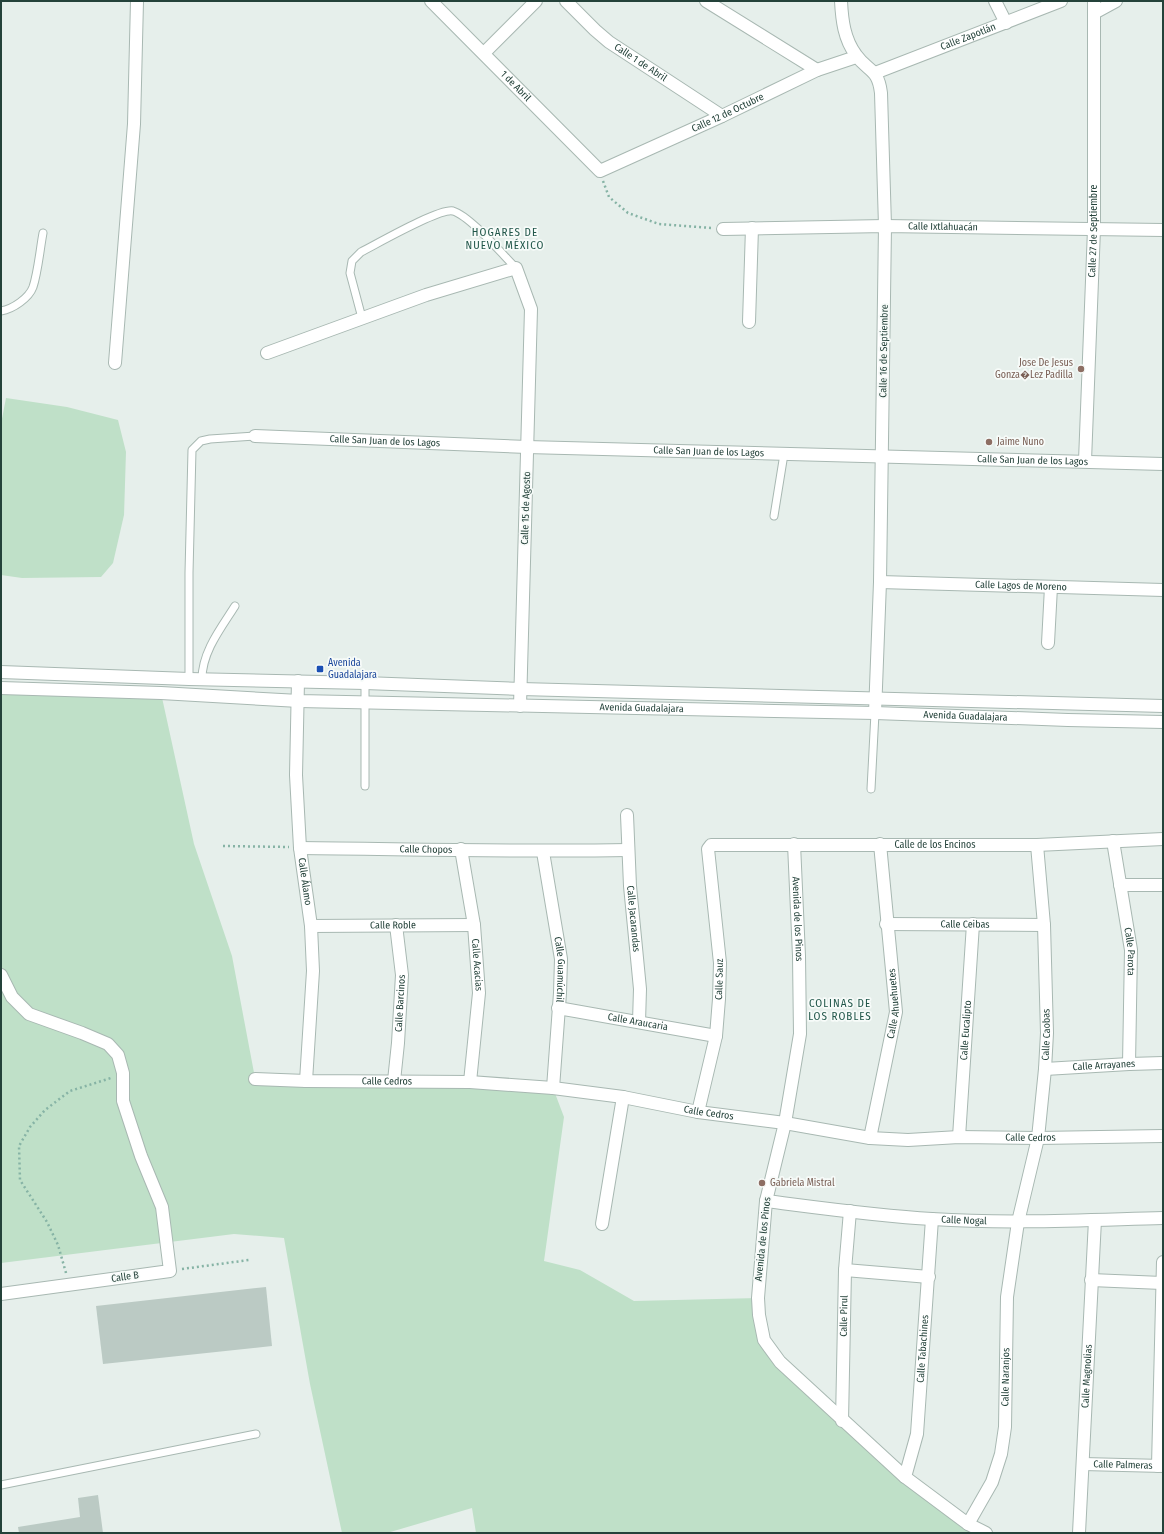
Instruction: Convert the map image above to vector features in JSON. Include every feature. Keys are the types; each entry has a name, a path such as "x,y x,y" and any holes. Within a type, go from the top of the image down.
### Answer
{"street":[{"path":"115,363 134,124 137,1"},
{"name":"1 de Abril","path":"431,1 600,171"},
{"path":"484,53 536,1"},
{"name":"Calle 1 de Abril","path":"566,1 609,42 722,116"},
{"path":"706,1 817,70"},
{"path":"841,1 846,38 856,56 875,73"},
{"path":"995,1 1006,23"},
{"name":"Calle Zapotlán","path":"875,73 1061,1"},
{"path":"1094,7 1116,1"},
{"name":"Calle 27 de Septiembre","path":"1085,461 1094,229 1094,7"},
{"name":"Calle 12 de Octubre","path":"600,171 722,116 817,70 856,56"},
{"name":"Calle 16 de Septiembre","path":"875,73 880,85 881,93 885,226 880,582 875,713"},
{"name":"Calle Ixtlahuacán","path":"723,229 885,226 1163,230"},
{"path":"749,322 752,228"},
{"path":"267,353 426,295 516,268"},
{"name":"Calle 15 de Agosto","path":"516,268 531,309 520,706"},
{"name":"Calle San Juan de los Lagos","path":"255,436 527,447 1163,464"},
{"name":"Calle Lagos de Moreno","path":"880,582 1163,590"},
{"path":"1048,643 1050,587"},
{"name":"Avenida Guadalajara","path":"1,672 521,689 1163,706"},
{"name":"Calle Álamo","path":"298,681 299,701 296,775 300,848 311,926 312,992 306,1081"},
{"path":"406,704 407,685"},
{"name":"Avenida Guadalajara","path":"1,688 299,701 875,713 1163,722"},
{"path":"634,692 634,709"},
{"path":"747,711 748,694"},
{"name":"Calle Jacarandas","path":"627,815 630,886 640,989 639,1022"},
{"name":"Calle de los Encinos","path":"709,846 794,844 1038,845 1163,839"},
{"name":"Calle Parota","path":"1113,841 1130,950 1129,1064"},
{"name":"Avenida de los Pinos","path":"794,844 801,1021 799,1045 785,1123 766,1201 758,1298 758,1315 763,1336 768,1347 780,1362 905,1478 968,1524 986,1533"},
{"name":"Calle Ahuehuetes","path":"870,1138 896,1012 886,924 880,844"},
{"name":"Calle Caobas","path":"1018,1222 1038,1138 1047,1033 1044,925 1038,845"},
{"name":"Calle Sauz","path":"698,1112 716,1036 720,963 708,849 709,846"},
{"name":"Calle Chopos","path":"300,848 461,849 543,852 628,850"},
{"name":"Calle Acacias","path":"461,849 474,925 479,993 470,1082"},
{"name":"Calle Guamúchil","path":"543,852 561,959 553,1088"},
{"path":"1120,885 1163,885"},
{"name":"Calle Ceibas","path":"886,924 1044,925"},
{"name":"Calle Eucalipto","path":"959,1137 973,924"},
{"name":"Calle Roble","path":"311,926 474,925"},
{"name":"Calle Barcinos","path":"394,1081 402,975 396,926"},
{"path":"1,975 12,997 29,1014 108,1044 118,1055 122,1073 123,1101 141,1156 162,1207 170,1271"},
{"name":"Calle Araucaria","path":"558,1008 716,1036"},
{"name":"Calle Arrayanes","path":"1045,1069 1163,1063"},
{"name":"Calle Cedros","path":"255,1079 306,1081 470,1082 553,1088 624,1097 698,1112 785,1123 870,1138 908,1140 959,1137 1038,1138 1163,1136"},
{"path":"602,1224 624,1097"},
{"name":"Calle Nogal","path":"766,1201 850,1212 932,1220 1018,1222 1163,1218"},
{"name":"Calle Pirul","path":"842,1421 845,1270 850,1212"},
{"name":"Calle Tabachines","path":"905,1478 917,1434 932,1220"},
{"name":"Calle Magnolias","path":"1078,1533 1083,1464 1095,1220"},
{"name":"Calle Naranjos","path":"968,1524 992,1482 1001,1454 1005,1427 1007,1297 1018,1222"},
{"path":"1161,1466 1163,1262"},
{"path":"845,1270 929,1277"},
{"name":"Calle B","path":"1,1294 170,1271"},
{"path":"1091,1280 1162,1283"},
{"name":"Calle Palmeras","path":"1083,1464 1161,1466"}],"lane":[{"path":"362,318 350,272 352,261 362,252 434,215 452,211 466,218 516,268"},
{"path":"1,311 22,302 33,288 43,233"},
{"path":"189,678 189,572 192,450 201,441 255,436"},
{"path":"774,516 784,454"},
{"path":"202,679 202,668 212,641 235,606"},
{"path":"365,683 365,786"},
{"path":"871,789 875,713"},
{"path":"1,1485 256,1434"}],"path":[{"path":"609,197 628,213 659,224 723,229"},
{"path":"223,846 300,848"},
{"path":"70,1284 58,1245 47,1222 20,1180 19,1146 30,1127 45,1110 70,1091 122,1073"},
{"path":"170,1271 250,1260"}],"green space":[{"path":"6,398 67,407 118,420 126,452 124,515 113,563 101,577 22,578 1,575 1,424"},
{"path":"1,688 161,693 194,844 232,956 255,1078 553,1088 564,1117 544,1261 580,1270 634,1301 758,1298 768,1347 842,1421 986,1533 476,1533 472,1508 387,1533 342,1533 310,1384 284,1238 234,1234 1,1263"}],"building":[{"path":"266,1287 272,1346 103,1364 96,1306"},
{"path":"98,1495 103,1533 19,1533 18,1527 80,1517 78,1498"}],"place":[{"name":"Jose De Jesus Gonza�Lez Padilla","path":"1081,369"},
{"name":"Jaime Nuno","path":"989,442"},
{"name":"Avenida Guadalajara","path":"320,669"},
{"name":"Gabriela Mistral","path":"762,1183"}],"district":[{"name":"HOGARES DE NUEVO MÉXICO","path":"505,238"},
{"name":"COLINAS DE LOS ROBLES","path":"840,1009"}]}
